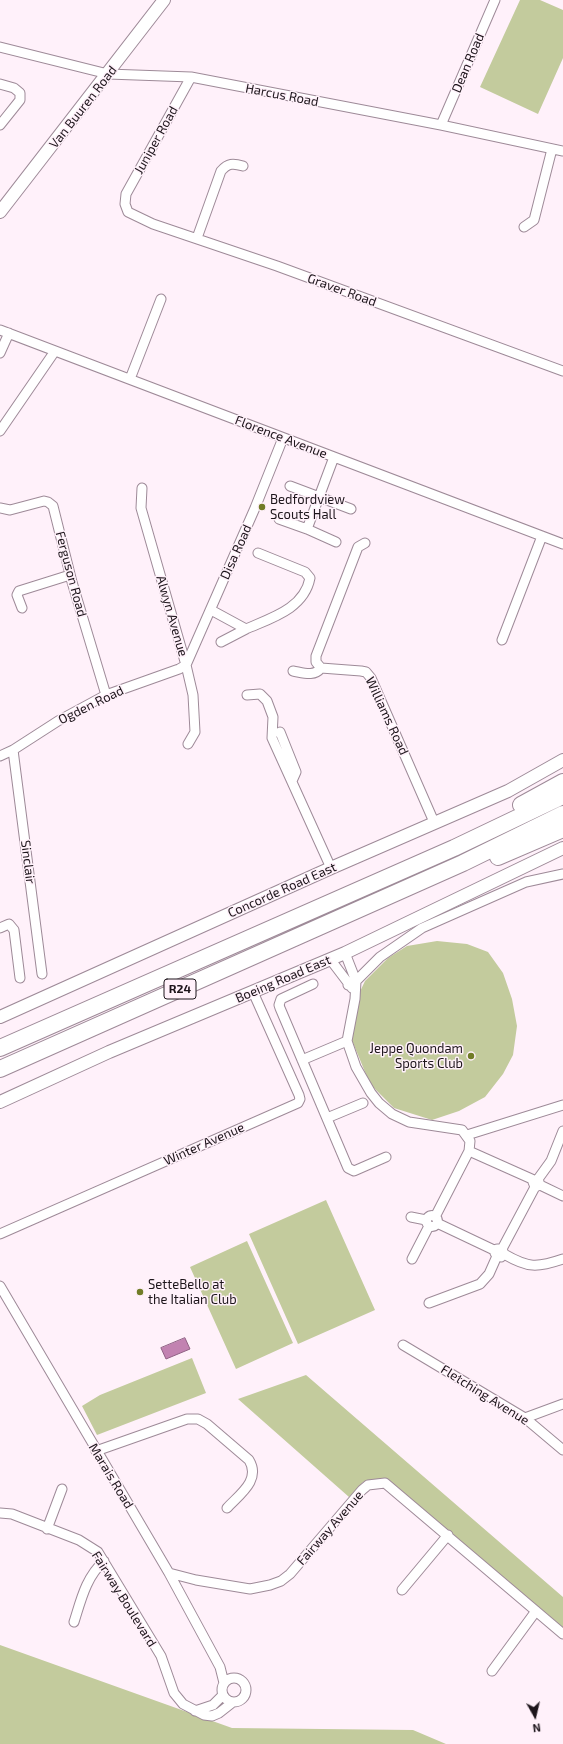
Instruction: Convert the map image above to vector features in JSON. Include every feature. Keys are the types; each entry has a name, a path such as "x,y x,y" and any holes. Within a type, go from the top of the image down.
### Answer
{"highway":[{"path":"314,909 563,782"},
{"name":"R24","path":"0,1048 454,848 563,796"},
{"name":"R24","path":"0,1069 360,910 463,863 563,814"},
{"path":"360,910 467,870 563,829"}],"main road":[{"name":"Van Buuren Road","path":"0,212 164,0"},
{"name":"Concorde Road East","path":"0,1017 434,822 508,791 563,760"},
{"name":"Boeing Road East","path":"0,1102 109,1052 330,960 563,848"}],"street":[{"name":"Dean Road","path":"441,125 495,0"},
{"name":"Harcus Road","path":"0,47 108,74 191,77 441,125 563,151"},
{"name":"Juniper Road","path":"125,204 126,194 191,77"},
{"path":"0,84 14,88 20,93 20,100 0,125"},
{"path":"524,227 534,220 552,149"},
{"path":"197,238 221,171 226,165 234,163 243,166"},
{"name":"Graver Road","path":"125,204 131,215 153,224 197,238 563,371"},
{"path":"130,379 161,299"},
{"path":"0,353 4,331"},
{"name":"Florence Avenue","path":"4,331 563,544"},
{"path":"0,431 55,351"},
{"name":"Disa Road","path":"186,665 255,508 283,438"},
{"path":"307,528 334,457"},
{"path":"290,486 320,496 351,509"},
{"name":"Alwyn Avenue","path":"142,488 141,508 186,665 193,695 195,732 188,744"},
{"name":"Ferguson Road","path":"0,508 10,510 44,501 51,504 56,512 70,574 106,695"},
{"path":"279,519 307,528 336,542"},
{"path":"502,640 542,536"},
{"path":"293,672 309,674 318,672 321,668 317,664 316,656 329,626 358,547 365,543"},
{"path":"221,642 284,612 296,604 305,591 310,578 305,572 258,553"},
{"path":"22,608 17,595 19,591 70,574"},
{"path":"211,610 246,629"},
{"name":"Ogden Road","path":"0,756 14,750 58,720 106,695 179,670 186,665"},
{"name":"Williams Road","path":"321,668 361,671 366,672 372,678 434,822"},
{"path":"247,695 260,694 267,701 274,722 271,731 272,738 331,868"},
{"path":"280,732 296,772 292,781"},
{"name":"Sinclair","path":"14,750 42,974"},
{"path":"353,985 380,957 422,928 519,885 539,878 563,874"},
{"path":"0,928 9,924 14,930 20,978"},
{"path":"345,953 355,999 347,1041 356,1067 371,1093 379,1103 392,1114 409,1122 462,1130 470,1141 469,1151 412,1259"},
{"path":"330,960 353,985"},
{"path":"313,984 281,999 279,1005 302,1060 348,1168 354,1171 386,1157"},
{"name":"Winter Avenue","path":"0,1234 298,1103 299,1095 253,992"},
{"path":"302,1060 347,1041"},
{"path":"327,1118 363,1102"},
{"path":"467,1136 563,1105"},
{"path":"429,1303 480,1284 489,1274 537,1183 554,1156 563,1131"},
{"path":"469,1151 563,1196"},
{"path":"411,1217 432,1221 500,1252 519,1263 537,1266 563,1259"},
{"name":"Marais Road","path":"1,1292 169,1573 220,1667 224,1683"},
{"name":"Fletching Avenue","path":"403,1345 525,1418 563,1450"},
{"path":"525,1418 563,1404"},
{"path":"96,1451 188,1419 202,1421 249,1460 253,1468 252,1481 227,1508"},
{"name":"Fairway Avenue","path":"169,1573 196,1580 250,1589 281,1581 290,1574 362,1490 368,1485 378,1482 385,1483 563,1634"},
{"path":"47,1529 62,1489"},
{"name":"Fairway Boulevard","path":"0,1512 12,1514 89,1545 104,1561 161,1656 178,1699 189,1708 196,1711"},
{"path":"402,1590 448,1535"},
{"path":"74,1622 90,1577 95,1569 104,1561"},
{"path":"492,1671 536,1611"},
{"name":"Marais Road","path":"220,1667 234,1678"},
{"path":"196,1711 208,1716 216,1715 233,1702 242,1700 246,1692 246,1686 243,1681 234,1678 228,1679 224,1683 222,1689 223,1695 227,1700 233,1702"},
{"path":"196,1711 213,1705 223,1695"}],"green space":[{"path":"520,0 540,0 563,10 563,58 538,114 480,87"},
{"path":"437,941 467,944 488,952 503,973 512,999 517,1026 513,1055 503,1074 485,1097 459,1111 432,1120 394,1108 370,1084 351,1038 356,1000 365,981 388,958 407,946"},
{"path":"326,1200 375,1310 298,1344 249,1234"},
{"path":"247,1241 293,1343 236,1369 190,1267"},
{"path":"192,1358 206,1393 97,1435 82,1406 100,1395"},
{"path":"306,1375 563,1597 563,1629 385,1478 363,1482 349,1497 238,1399"},
{"path":"0,1645 232,1728 413,1730 446,1744 0,1744"}],"shaded area":[{"path":"185,1338 190,1349 166,1359 161,1348"}],"place":[{"name":"Bedfordview Scouts Hall","path":"262,507"},
{"name":"Jeppe Quondam Sports Club","path":"471,1056"},
{"name":"SetteBello at the Italian Club","path":"140,1292"}]}
